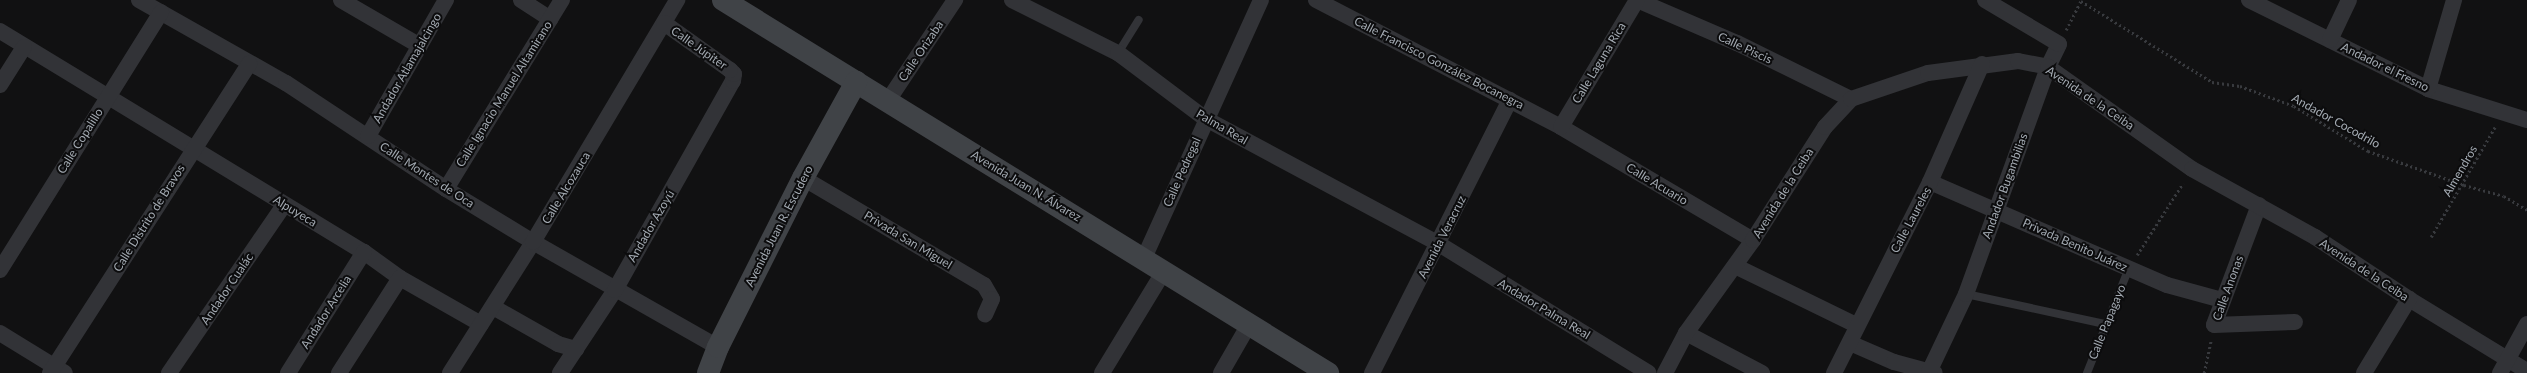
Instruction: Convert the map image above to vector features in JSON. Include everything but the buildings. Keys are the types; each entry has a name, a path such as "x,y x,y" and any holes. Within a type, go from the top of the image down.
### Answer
{"main road":[{"name":"Avenida Juan N. Álvarez","path":"723,0 887,102 1144,258 1248,326 1328,373"},
{"name":"Avenida Juan R. Escudero","path":"708,373 718,347 803,178 856,82"}],"street":[{"name":"Calle Montes de Oca","path":"139,0 249,64 286,83 446,189 533,242 615,290 718,347"},
{"path":"341,0 420,46"},
{"name":"Andador Atlamajalcingo","path":"368,136 446,0"},
{"path":"521,0 550,19"},
{"name":"Calle Ignacio Manuel Altamirano","path":"446,189 562,0"},
{"name":"Calle Alcozauca","path":"450,373 533,242 677,0"},
{"name":"Calle Orizaba","path":"887,102 954,0"},
{"name":"Palma Real","path":"1012,0 1118,53 1206,119 1439,244"},
{"name":"Calle Pedregal","path":"1144,258 1261,0"},
{"name":"Calle Francisco González Bocanegra","path":"1316,0 1561,127"},
{"name":"Calle Piscis","path":"1637,0 1737,43 1851,99"},
{"name":"Calle Laguna Rica","path":"1561,127 1637,0"},
{"path":"1985,0 2059,44"},
{"name":"Andador el Fresno","path":"2249,0 2428,89 2503,113 2526,117"},
{"path":"2330,40 2349,0"},
{"path":"2428,89 2454,0"},
{"name":"Calle Copalillo","path":"0,270 161,12"},
{"name":"Calle Júpiter","path":"664,23 734,74"},
{"name":"Alpuyeca","path":"0,31 107,98 193,148 284,205 364,252 400,278 481,324"},
{"name":"Andador Bugambilias","path":"1932,372 1966,294 2048,67 2059,44"},
{"path":"0,85 24,47"},
{"name":"Avenida de la Ceiba","path":"1665,373 1686,333 1753,240 1825,127 1851,99 1928,73 1982,64 2018,61 2048,67 2192,169 2315,237 2409,299 2508,358 2527,371"},
{"name":"Calle Distrito de Bravos","path":"57,371 193,148 249,64"},
{"name":"Calle Laureles","path":"1834,373 1850,343 1856,325 1930,182 1982,64"},
{"name":"Andador Azoyú","path":"560,373 615,290 733,81 734,74"},
{"name":"Avenida Veracruz","path":"1372,373 1439,244 1510,100"},
{"name":"Calle Acuario","path":"1561,127 1753,240"},
{"name":"Privada San Miguel","path":"803,178 984,285 992,299 986,315"},
{"name":"Privada Benito Juárez","path":"1930,182 2167,285 2222,300"},
{"name":"Andador Cualác","path":"169,373 284,205"},
{"name":"Calle Anonas","path":"2214,325 2258,205"},
{"name":"Andador Palma Real","path":"1439,244 1649,373"},
{"name":"Andador Arcelia","path":"288,373 364,252"},
{"path":"1735,266 1856,325"},
{"path":"1102,373 1164,271"},
{"path":"339,373 400,278"},
{"path":"2364,373 2409,299"},
{"path":"493,307 558,344 576,348"},
{"path":"2214,325 2295,322"},
{"path":"2500,373 2527,324"},
{"path":"1221,373 1248,326"},
{"path":"0,333 57,371"},
{"path":"1686,333 1762,373"},
{"path":"1850,343 1894,362 1932,372"}],"lane":[{"path":"1118,53 1139,20"},
{"name":"Calle Papagayo","path":"2088,373 2129,268"},
{"path":"1966,294 2106,324"}],"path":[{"path":"2059,44 2081,0"},
{"name":"Andador Cocodrilo","path":"2081,0 2212,82 2240,86 2294,106 2368,151 2464,185 2504,196 2527,210"},
{"name":"Almendros","path":"2431,237 2464,185 2503,113"},
{"path":"2129,268 2192,169"},
{"name":"Calle Anonas","path":"2204,373 2214,325"}]}
